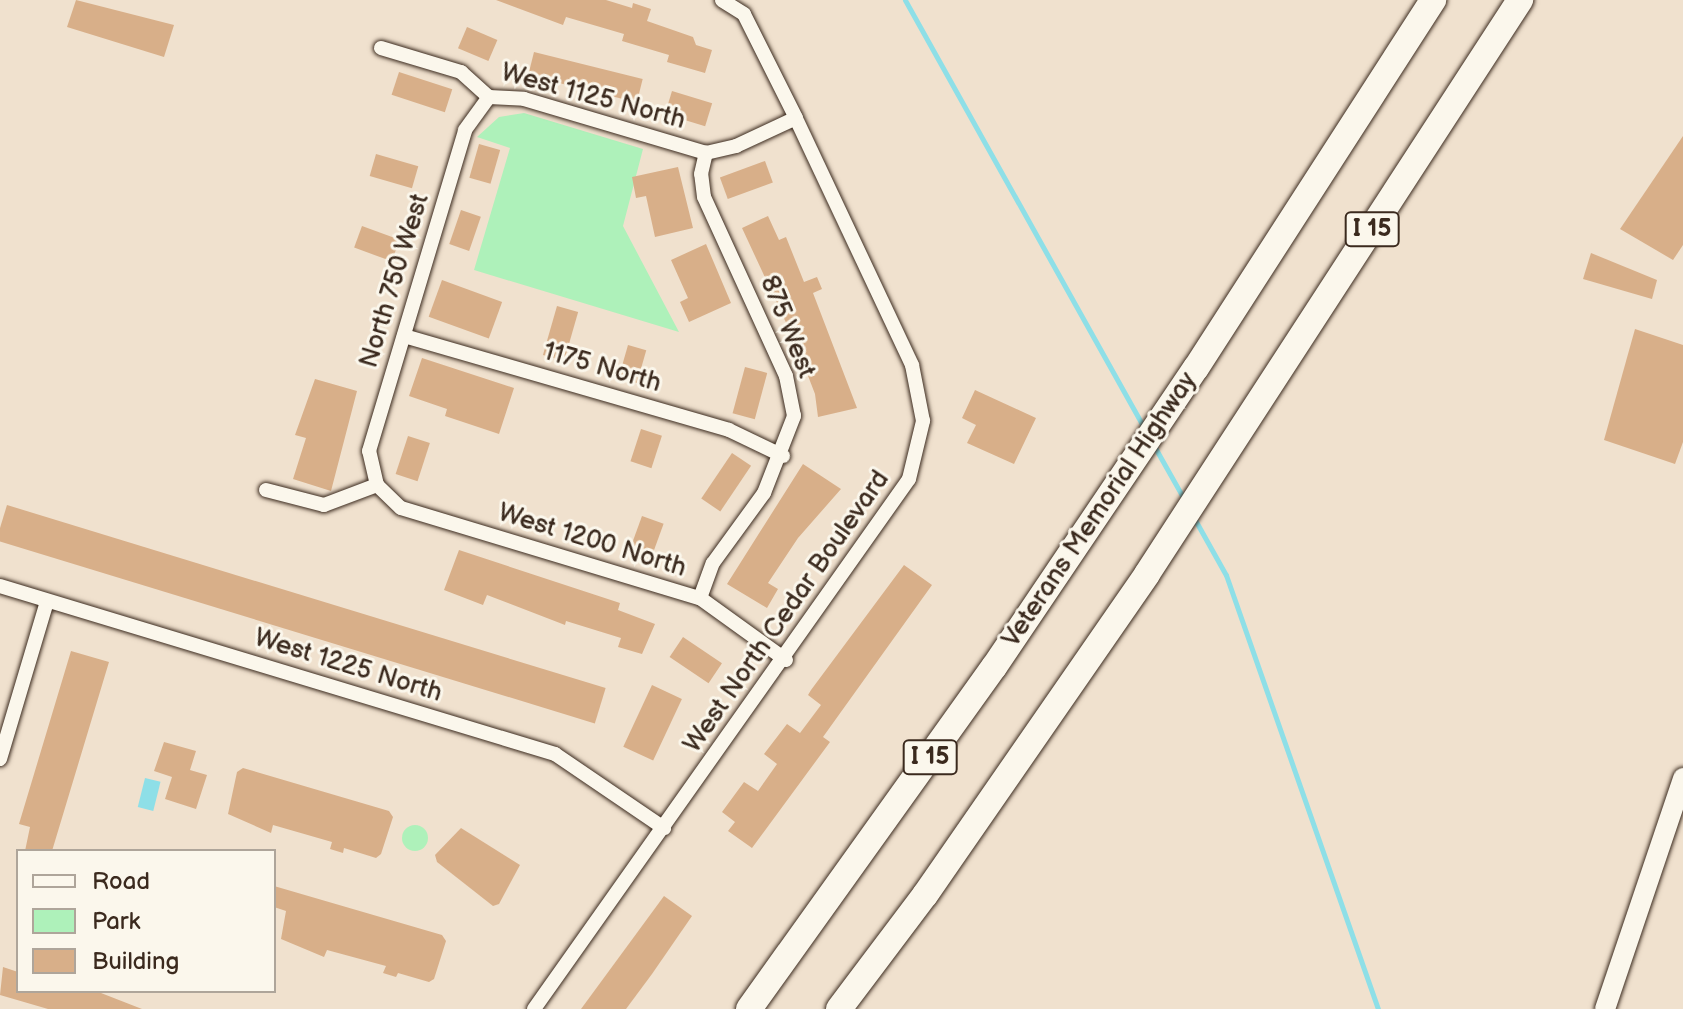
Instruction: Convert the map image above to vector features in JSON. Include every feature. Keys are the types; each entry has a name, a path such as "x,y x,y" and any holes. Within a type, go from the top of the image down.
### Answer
{"highway":[{"name":"Veterans Memorial Highway","path":"749,1009 1106,501 1196,368 1433,0"},
{"name":"I 15","path":"839,1009 925,895 1147,574 1520,0"}],"street":[{"name":"West North Cedar Boulevard","path":"534,1009 786,660 909,479 923,421 912,365 796,118 744,14 722,0"},
{"name":"West 1125 North","path":"381,48 461,72 489,97 524,99 706,153 736,146 796,118"},
{"name":"North 750 West","path":"377,485 369,451 465,130 489,97"},
{"name":"875 West","path":"700,598 713,563 764,493 783,456 794,416 786,376 704,197 701,174 706,153"},
{"name":"1175 North","path":"404,336 729,430 783,456"},
{"name":"West 1200 North","path":"377,485 401,508 700,598 786,660"},
{"path":"266,490 324,505 377,485"},
{"name":"West 1225 North","path":"0,586 555,754 664,828"},
{"path":"0,759 47,601"},
{"path":"1605,1009 1683,778"}],"green space":[{"path":"524,113 643,149 623,226 679,332 474,270 510,148 477,137 499,117"},
{"path":"415,825 424,829 428,838 424,847 415,851 406,847 402,838 406,829"}],"water":[{"path":"145,778 161,782 153,811 138,807"}],"building":[{"path":"76,0 174,25 164,57 67,27"},
{"path":"496,0 606,0 632,8 633,3 651,9 647,21 693,37 696,45 712,50 705,73 667,62 669,55 622,41 624,34 566,17 563,25"},
{"path":"467,27 497,40 488,61 458,48"},
{"path":"534,52 643,79 637,102 528,75"},
{"path":"399,72 452,89 445,112 392,95"},
{"path":"672,91 712,103 705,126 665,114"},
{"path":"1683,136 1683,245 1673,260 1620,229"},
{"path":"479,144 500,150 491,184 469,178"},
{"path":"376,154 418,166 412,188 370,176"},
{"path":"765,161 773,183 728,199 720,177"},
{"path":"678,167 693,228 655,237 646,196 636,198 632,177"},
{"path":"461,210 481,217 469,251 449,244"},
{"path":"768,216 779,240 786,237 804,282 817,277 822,289 813,293 857,408 818,417 815,394 795,342 742,228"},
{"path":"362,226 400,240 392,261 354,248"},
{"path":"706,244 731,303 689,322 680,302 688,298 671,260"},
{"path":"1591,253 1657,280 1652,299 1583,279"},
{"path":"442,280 502,302 489,339 429,317"},
{"path":"557,306 578,312 564,361 543,355"},
{"path":"1635,329 1683,345 1683,442 1675,464 1604,440"},
{"path":"628,345 646,350 637,383 619,378"},
{"path":"422,358 514,388 499,434 445,416 447,409 409,396"},
{"path":"745,367 767,373 755,419 733,413"},
{"path":"315,379 357,391 331,491 293,479 306,438 295,435"},
{"path":"975,390 1036,418 1014,464 967,443 976,425 962,418"},
{"path":"641,429 662,436 651,468 630,461"},
{"path":"408,436 430,443 418,481 396,474"},
{"path":"732,453 751,466 720,511 701,499"},
{"path":"803,464 841,489 798,538 768,583 778,589 767,608 727,584"},
{"path":"7,505 606,688 595,723 0,542 0,528"},
{"path":"642,516 664,524 652,556 630,548"},
{"path":"459,550 620,603 618,610 655,624 642,654 618,647 621,638 566,621 565,625 487,595 483,605 444,590"},
{"path":"904,565 932,585 823,737 830,742 752,848 728,831 735,822 722,812 744,782 758,791 777,764 764,754 787,724 800,733 821,705 808,695"},
{"path":"683,637 722,663 709,683 670,657"},
{"path":"71,651 109,662 53,849 25,849 30,827 19,824"},
{"path":"652,685 682,699 653,761 623,747"},
{"path":"164,742 196,751 190,770 207,775 196,809 165,799 172,777 154,771"},
{"path":"243,768 389,811 393,817 381,854 376,858 344,848 343,853 330,849 332,842 273,825 271,833 228,814 237,772"},
{"path":"461,828 520,865 499,904 493,906 437,862 435,855"},
{"path":"276,887 442,935 446,941 434,979 429,982 398,973 396,977 383,973 386,966 327,950 324,957 281,939 286,911 276,908"},
{"path":"664,896 692,916 652,974 626,1009 581,1009"},
{"path":"3,967 16,971 16,993 101,993 142,1009 48,1009 0,995"}],"waterway":[{"path":"905,0 1145,429"},
{"path":"1153,444 1184,499"},
{"path":"1194,518 1226,575 1378,1009"}]}
